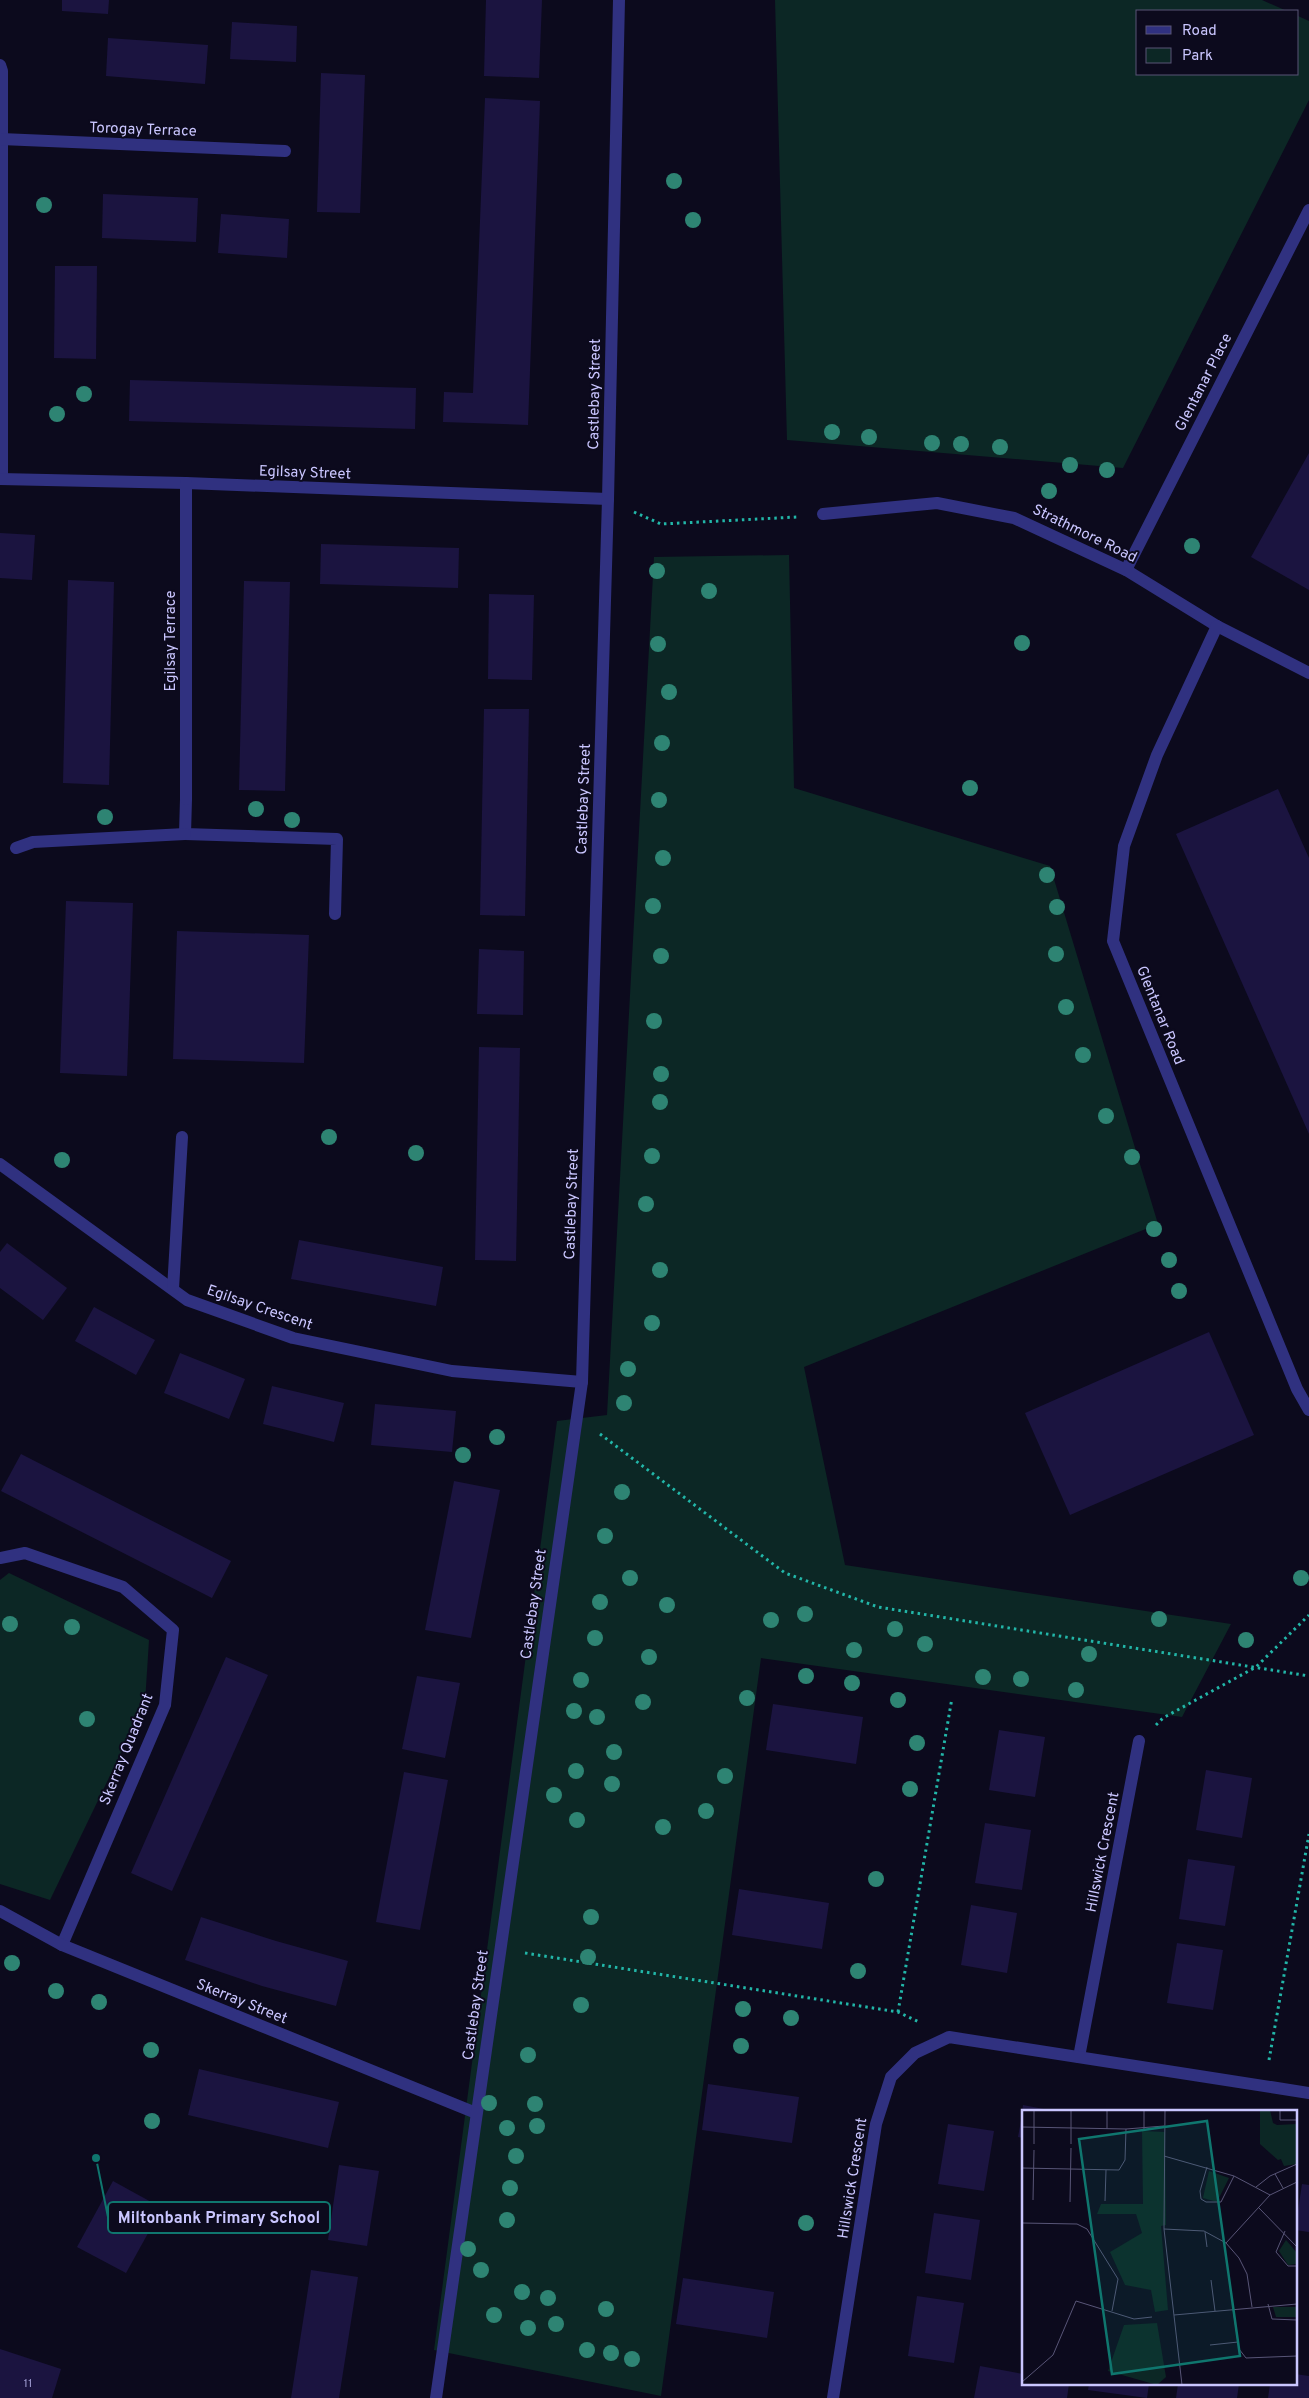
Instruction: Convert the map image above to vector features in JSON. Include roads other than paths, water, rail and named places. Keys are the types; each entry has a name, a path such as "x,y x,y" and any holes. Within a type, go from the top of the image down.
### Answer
{"street":[{"name":"Castlebay Street","path":"436,2398 582,1382 608,499 619,0"},
{"path":"0,65 2,71 1,479"},
{"name":"Torogay Terrace","path":"1,140 285,151"},
{"name":"Glentanar Place","path":"1126,570 1309,210"},
{"name":"Egilsay Street","path":"1,479 186,483 608,499"},
{"name":"Egilsay Terrace","path":"185,834 186,483"},
{"name":"Strathmore Road","path":"823,514 937,503 1014,518 1126,570 1216,626 1309,673"},
{"name":"Glentanar Road","path":"1216,626 1157,755 1124,846 1113,941 1297,1389 1309,1410"},
{"path":"16,848 33,842 185,834 337,839 335,914"},
{"path":"173,1289 182,1137"},
{"name":"Egilsay Crescent","path":"0,1164 187,1300 292,1338 452,1371 582,1382"},
{"name":"Skerray Quadrant","path":"0,1558 25,1553 123,1586 173,1630 165,1705 62,1945"},
{"name":"Hillswick Crescent","path":"1080,2057 1139,1741"},
{"name":"Skerray Street","path":"0,1911 62,1945 476,2112"},
{"name":"Hillswick Crescent","path":"833,2398 876,2124 891,2078 916,2053 949,2037 1309,2093"}],"place":[{"name":"Miltonbank Primary School","path":"96,2158"}]}
